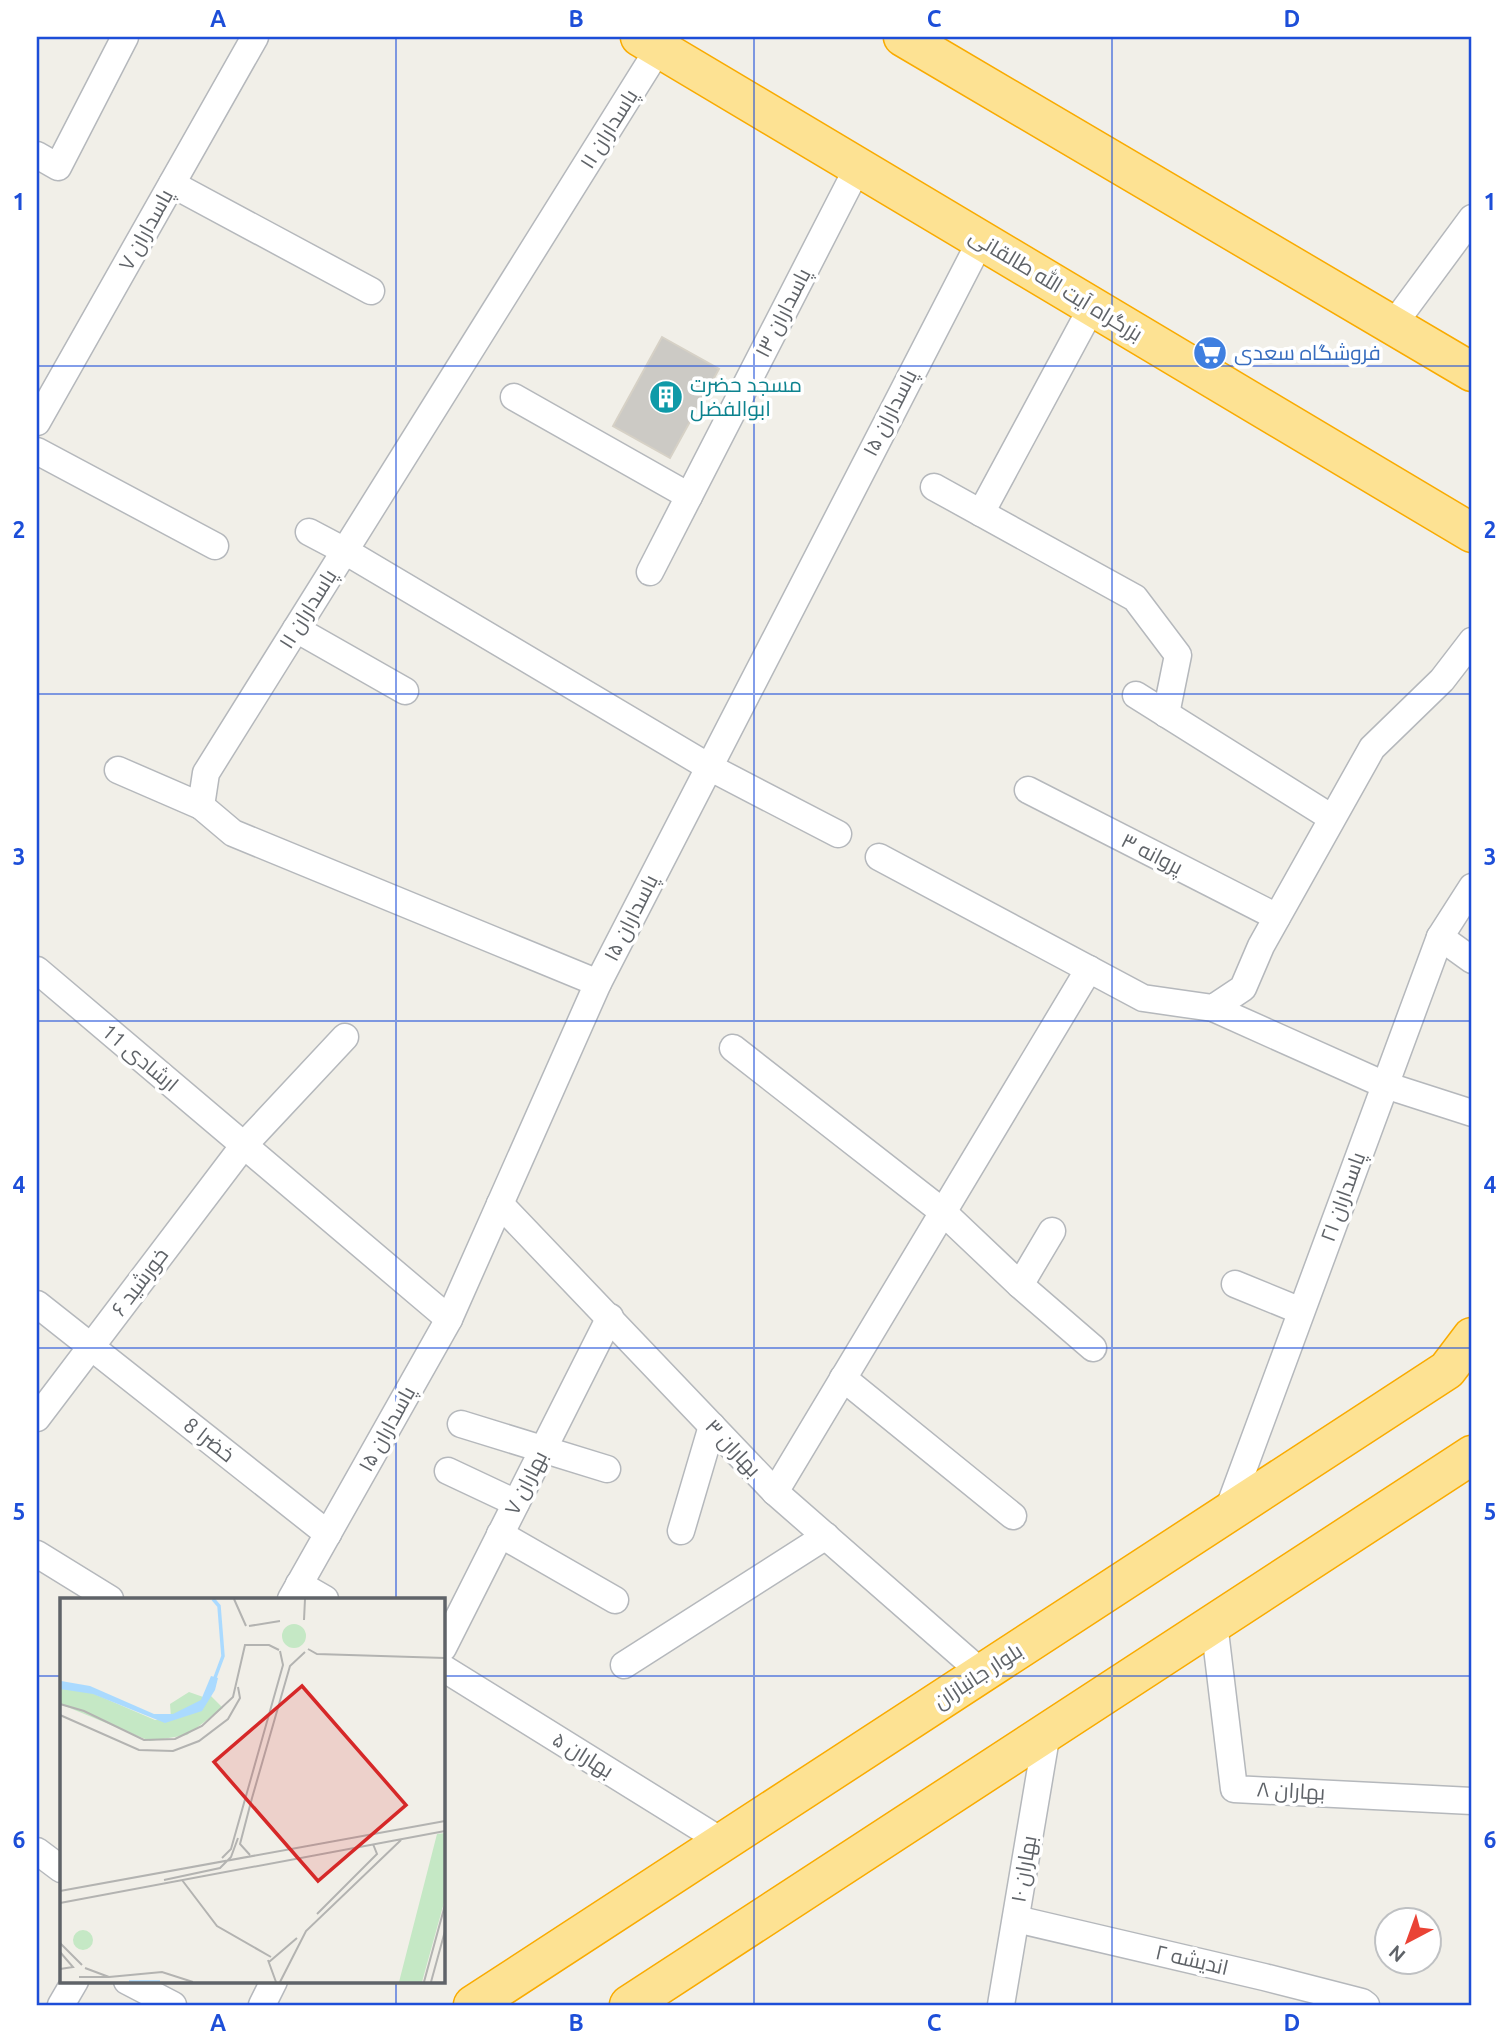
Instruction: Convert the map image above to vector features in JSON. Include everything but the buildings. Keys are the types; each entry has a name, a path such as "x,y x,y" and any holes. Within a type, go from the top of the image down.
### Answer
{"highway":[{"path":"902,37 1472,372"},
{"name":"بزرگراه آیت الله طالقانی","path":"650,43 1472,533"},
{"name":"بلوار جانبازان","path":"473,2005 1447,1370 1472,1337"},
{"path":"629,2005 1472,1455"}],"street":[{"path":"37,155 58,167 125,37"},
{"name":"پاسداران ۷","path":"37,422 254,37"},
{"name":"پاسداران ١١","path":"201,806 206,773 345,551 650,43"},
{"name":"پاسداران ۱۳","path":"650,572 858,167"},
{"path":"172,184 371,291"},
{"path":"1392,325 1472,218"},
{"name":"پاسداران ۱۵","path":"295,1592 449,1319 598,983 981,240"},
{"path":"981,513 1092,307"},
{"path":"514,397 689,496"},
{"path":"37,451 215,546"},
{"path":"934,486 1135,598 1178,654 1166,714"},
{"path":"309,532 709,766 838,834"},
{"path":"296,629 405,691"},
{"path":"1213,1008 1243,988 1261,946 1372,748 1442,680 1472,641"},
{"path":"1136,695 1332,818"},
{"path":"118,770 201,806 233,833 598,983"},
{"name":"پروانه ۳","path":"1028,790 1277,917"},
{"path":"879,857 1143,998 1213,1008 1385,1085 1472,1113"},
{"name":"پاسداران ۲۱","path":"1227,1513 1440,937 1472,887"},
{"path":"1440,937 1472,960"},
{"path":"775,1492 1089,969"},
{"name":"ارشادی 11","path":"37,970 449,1319"},
{"name":"خورشید ۶","path":"37,1418 244,1145 345,1037"},
{"path":"733,1048 943,1212 1020,1285 1093,1348"},
{"name":"بهاران ۳","path":"500,1204 775,1492 982,1673"},
{"path":"1020,1285 1052,1231"},
{"path":"1235,1284 1301,1311"},
{"name":"خضرا 8","path":"37,1304 328,1534"},
{"name":"بهاران ۷","path":"444,1646 610,1317"},
{"path":"844,1378 1013,1516"},
{"path":"461,1424 607,1469"},
{"path":"681,1531 712,1426"},
{"path":"448,1471 516,1503"},
{"path":"500,1534 615,1600"},
{"path":"624,1665 825,1536"},
{"path":"37,1554 108,1598"},
{"path":"295,1592 321,1598"},
{"name":"بهاران ۸","path":"1214,1623 1234,1788 1472,1801"},
{"name":"بهاران ۵","path":"444,1669 723,1842"},
{"name":"بهاران ۱۰","path":"1001,2005 1047,1732"},
{"path":"37,1851 60,1868"},
{"name":"اندیشه ۲","path":"1016,1919 1264,1977 1366,2005"},
{"path":"61,2005 74,1982"},
{"path":"129,1982 173,2005"},
{"path":"262,2005 274,1982"}],"place":[{"name":"فروشگاه سعدی","path":"1210,353"},
{"name":"مسجد حضرت ابوالفضل","path":"666,397"}]}
